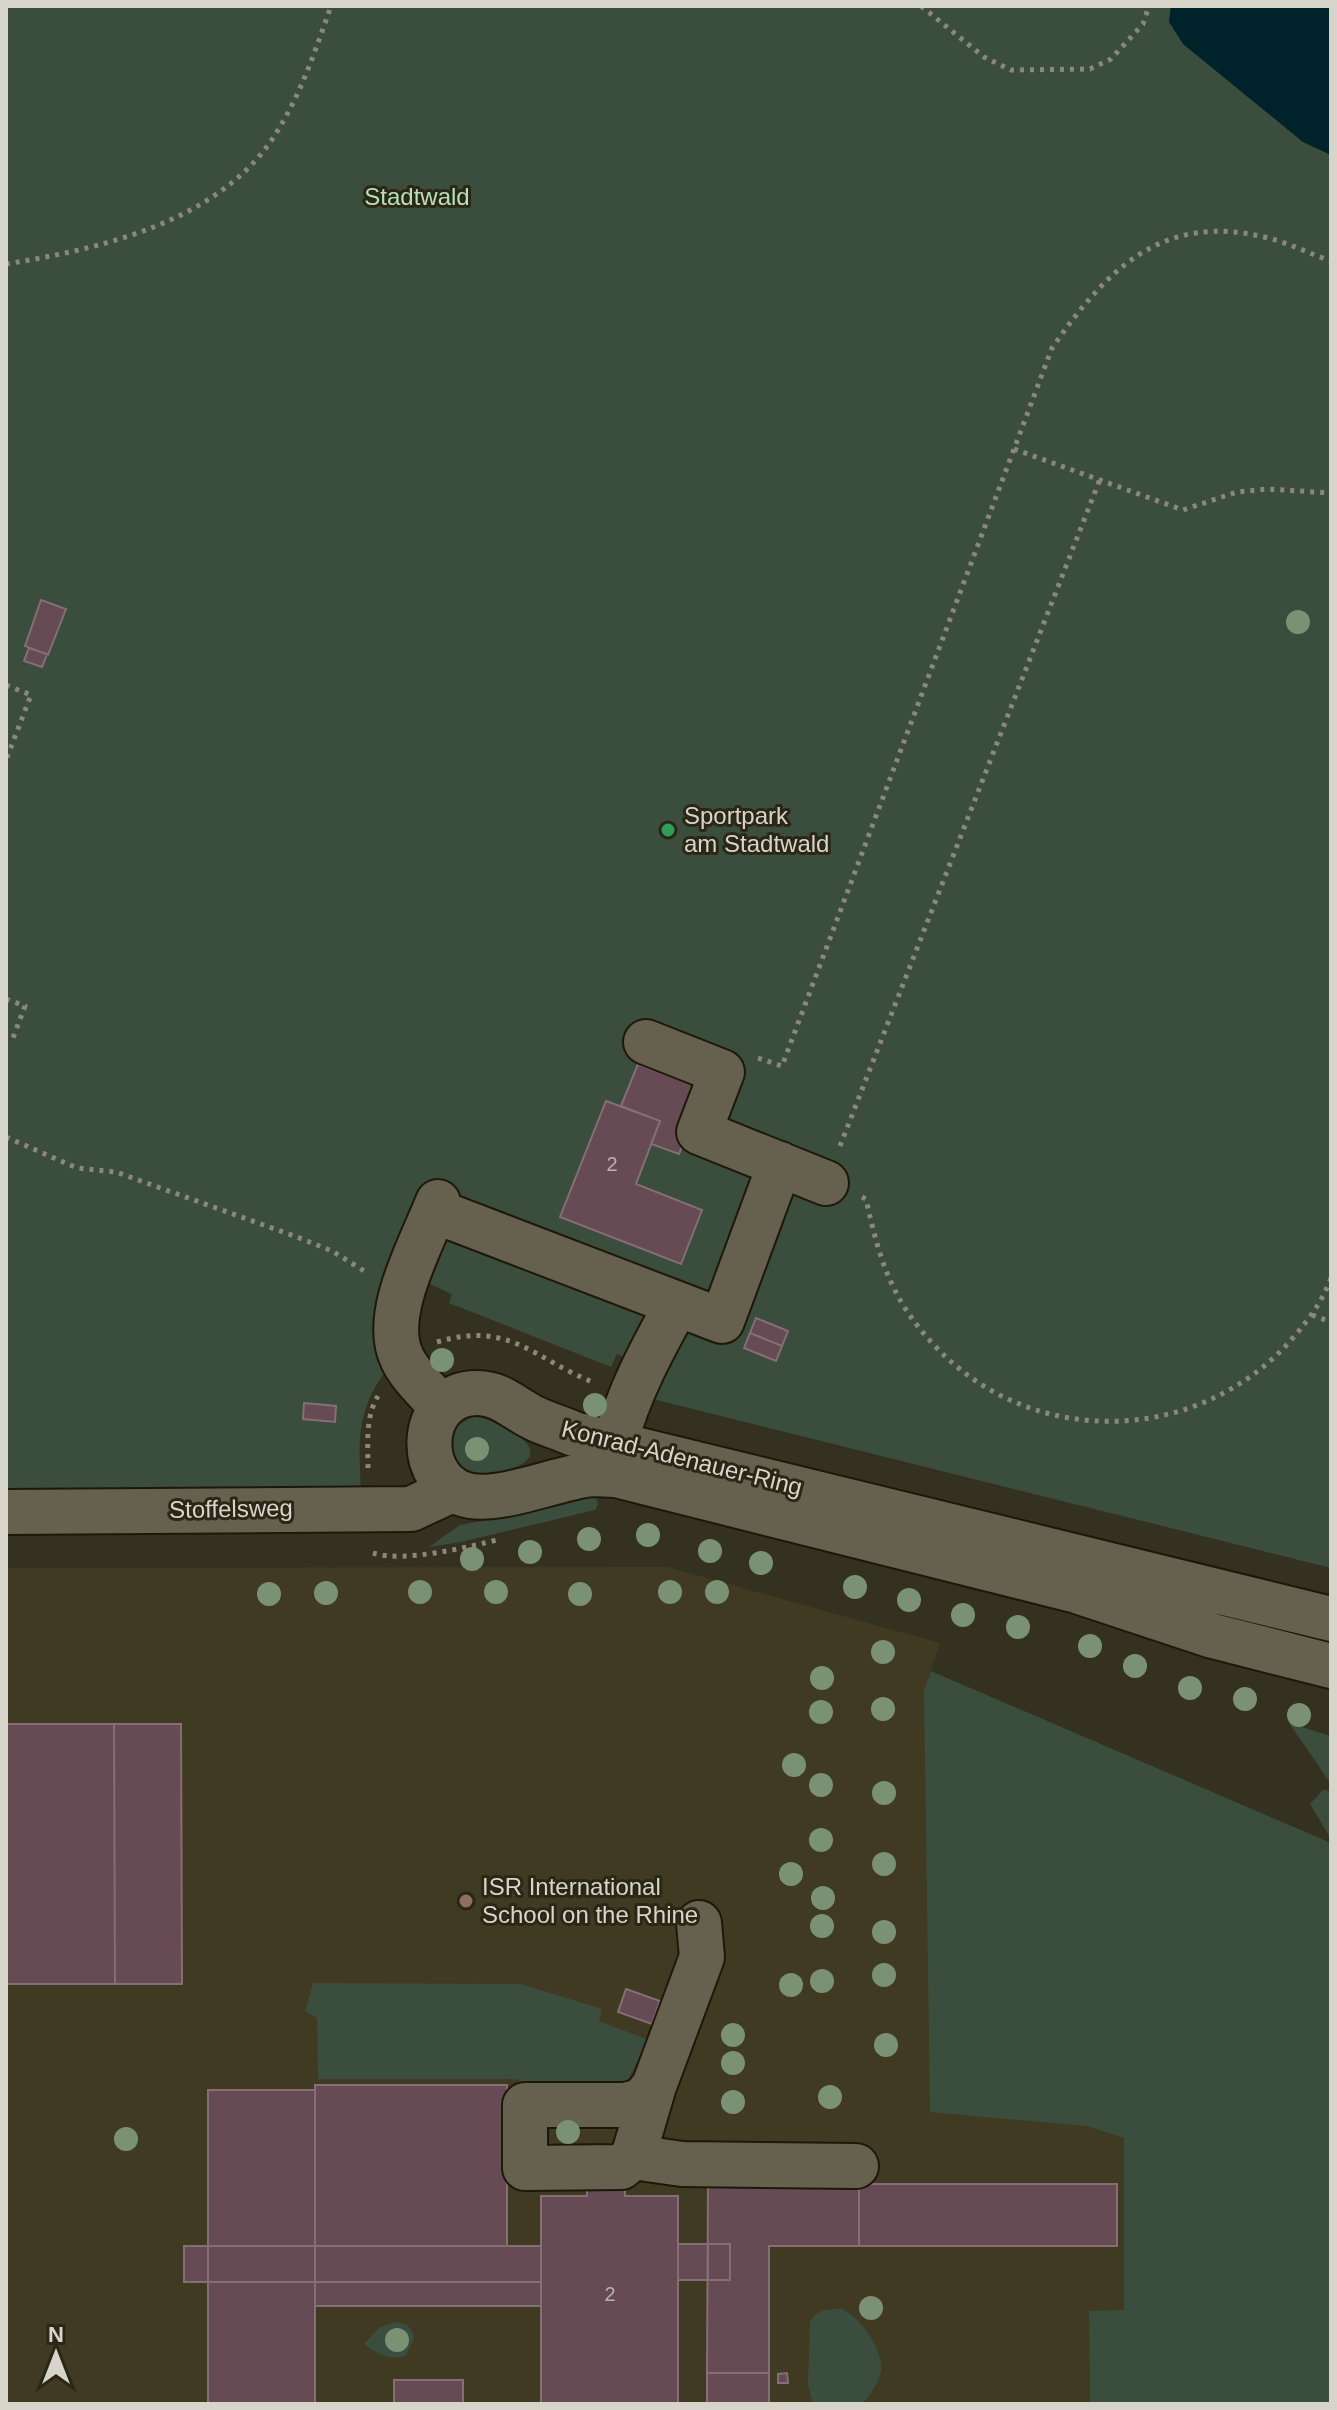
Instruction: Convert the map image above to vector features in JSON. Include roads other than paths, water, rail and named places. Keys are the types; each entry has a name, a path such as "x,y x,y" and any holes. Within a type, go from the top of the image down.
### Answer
{"street":[{"path":"646,1042 722,1072 699,1132 826,1183"},
{"path":"452,1490 435,1470 428,1447 431,1426 441,1407 403,1361 395,1341 404,1288 437,1206 722,1321 780,1164"},
{"path":"615,1460 644,1365 677,1304"},
{"name":"Konrad-Adenauer-Ring","path":"441,1407 459,1396 479,1393 502,1398 534,1418 574,1434 615,1460 1082,1574 1331,1619"},
{"name":"Konrad-Adenauer-Ring","path":"452,1490 471,1496 490,1496 588,1474 615,1460"},
{"name":"Stoffelsweg","path":"6,1512 411,1509 452,1490"},
{"name":"Konrad-Adenauer-Ring","path":"1082,1574 1213,1636 1331,1666"},
{"path":"654,2086 642,2101 625,2105 525,2105 525,2168 621,2167 633,2157 654,2086 702,1957 699,1923"},
{"path":"633,2157 682,2164 856,2166"}],"water":[{"path":"1171,6 1331,6 1331,155 1303,142 1183,44 1169,22"}],"place":[{"name":"Sportpark am Stadtwald","path":"668,830"},
{"name":"ISR International School on the Rhine","path":"466,1901"}],"park label":[{"name":"Stadtwald","path":"417,197"}]}
